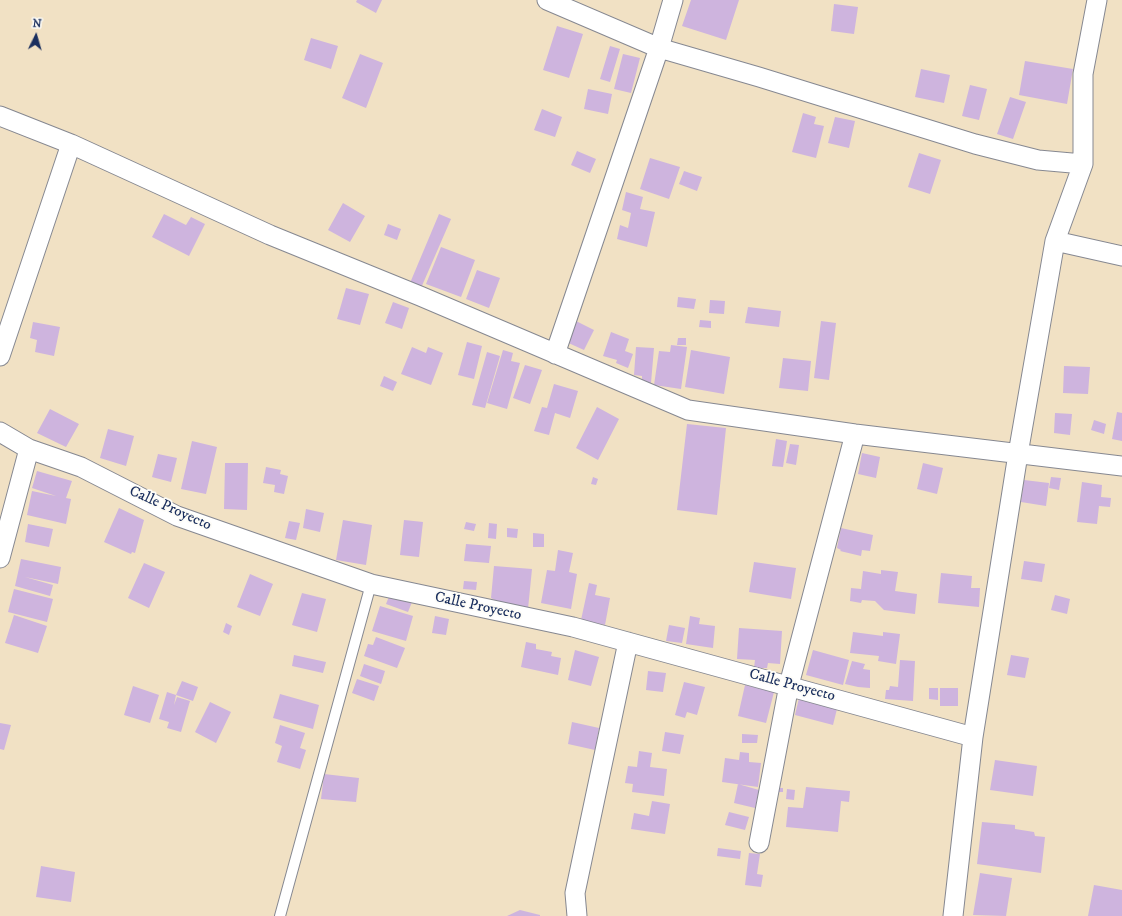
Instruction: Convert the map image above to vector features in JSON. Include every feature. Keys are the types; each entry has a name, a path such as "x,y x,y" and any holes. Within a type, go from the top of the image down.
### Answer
{"street":[{"path":"547,0 659,48 759,77 975,144 1038,160 1083,164"},
{"path":"555,354 659,48 673,0"},
{"path":"953,916 974,737 1018,454 1055,241 1083,164 1083,74 1098,0"},
{"path":"0,116 71,144 270,235 420,296 688,410 855,434 1122,466"},
{"path":"0,356 71,144"},
{"path":"1055,241 1122,256"},
{"name":"Calle Proyecto","path":"0,432 29,450 81,467 177,516 371,584 573,627 789,685 974,737"},
{"path":"758,843 789,685 855,434"},
{"path":"0,558 29,450"},
{"path":"577,916 575,893 628,642"}],"lane":[{"path":"280,916 371,584"}],"building":[{"path":"357,0 382,0 376,13 356,2"},
{"path":"691,0 739,0 726,40 682,26"},
{"path":"834,4 858,7 854,34 831,31"},
{"path":"557,26 583,34 569,78 543,70"},
{"path":"311,38 338,46 331,69 304,60"},
{"path":"610,46 620,49 610,82 600,79"},
{"path":"360,54 383,63 366,108 342,98"},
{"path":"623,54 640,58 631,93 614,89"},
{"path":"1025,61 1073,69 1067,104 1019,95"},
{"path":"921,69 950,75 944,103 915,97"},
{"path":"970,85 987,89 979,120 962,116"},
{"path":"588,89 612,94 608,114 584,109"},
{"path":"1010,97 1026,102 1013,139 997,134"},
{"path":"542,109 562,117 555,137 534,130"},
{"path":"803,113 816,117 814,124 824,126 816,158 792,152"},
{"path":"835,117 855,121 849,148 828,143"},
{"path":"577,151 596,159 590,173 571,165"},
{"path":"919,153 941,160 930,194 908,187"},
{"path":"650,158 680,167 669,199 640,189"},
{"path":"684,171 702,177 697,191 679,184"},
{"path":"626,192 643,197 640,209 655,212 647,247 617,239 620,225 628,228 631,213 622,210"},
{"path":"343,203 365,216 350,242 328,230"},
{"path":"164,214 186,225 191,217 205,224 189,256 152,237"},
{"path":"439,214 451,219 421,288 410,283"},
{"path":"388,224 401,229 397,240 384,235"},
{"path":"441,247 475,260 461,297 426,284"},
{"path":"477,270 500,278 489,308 466,299"},
{"path":"346,288 369,294 360,325 337,319"},
{"path":"678,297 696,299 694,309 677,307"},
{"path":"710,300 725,301 724,314 709,313"},
{"path":"393,302 409,308 402,329 385,323"},
{"path":"748,307 781,311 779,327 745,323"},
{"path":"574,320 594,330 584,350 564,341"},
{"path":"700,320 711,321 711,328 699,327"},
{"path":"821,321 836,323 829,380 814,378"},
{"path":"33,322 60,327 54,356 35,352 37,340 30,338"},
{"path":"611,332 629,339 625,351 633,354 628,368 616,363 617,360 603,356"},
{"path":"678,338 686,338 686,345 677,345"},
{"path":"467,342 482,346 474,379 458,375"},
{"path":"671,345 687,347 681,389 654,385 659,351 670,352"},
{"path":"412,347 426,353 428,347 443,353 431,385 401,374"},
{"path":"636,347 654,348 651,383 642,382 642,376 634,375"},
{"path":"503,350 513,353 511,361 520,363 507,409 487,403"},
{"path":"691,350 730,357 724,394 685,387"},
{"path":"487,352 500,356 485,408 472,405"},
{"path":"783,358 811,361 808,391 779,388"},
{"path":"525,365 542,370 530,404 513,398"},
{"path":"1064,366 1090,367 1088,394 1063,393"},
{"path":"384,376 397,382 393,391 380,386"},
{"path":"554,384 578,391 570,418 555,413 549,435 534,431 542,407 547,408"},
{"path":"597,407 619,419 598,460 576,448"},
{"path":"50,409 79,424 66,447 37,433"},
{"path":"1117,412 1122,413 1122,441 1112,439"},
{"path":"1055,413 1072,414 1070,435 1054,433"},
{"path":"1094,420 1106,424 1104,434 1091,430"},
{"path":"687,424 726,428 717,515 677,510"},
{"path":"108,429 134,436 126,466 100,458"},
{"path":"776,439 787,441 783,467 772,466"},
{"path":"192,441 217,447 206,494 181,489"},
{"path":"790,444 799,445 796,465 786,463"},
{"path":"862,453 880,457 876,478 858,474"},
{"path":"158,454 177,458 171,482 152,477"},
{"path":"225,463 248,463 247,510 224,509"},
{"path":"923,463 943,468 937,494 917,489"},
{"path":"266,467 281,470 280,474 288,476 284,494 274,492 275,485 263,483"},
{"path":"37,471 72,481 66,498 71,499 66,524 27,515 32,491 56,496 32,488"},
{"path":"593,477 598,479 596,485 591,484"},
{"path":"1051,477 1061,478 1059,490 1049,488"},
{"path":"1024,480 1049,483 1046,506 1021,502"},
{"path":"1082,482 1102,485 1101,497 1111,498 1110,507 1099,506 1097,524 1077,522"},
{"path":"119,508 144,520 135,553 132,552 131,554 104,542"},
{"path":"306,509 324,513 320,532 303,528"},
{"path":"343,520 372,525 366,565 336,560"},
{"path":"404,520 423,522 419,557 400,555"},
{"path":"289,521 300,523 296,540 285,538"},
{"path":"466,522 476,524 474,531 464,529"},
{"path":"489,523 497,524 496,539 488,538"},
{"path":"28,524 53,529 49,547 25,542"},
{"path":"507,528 518,529 517,538 507,537"},
{"path":"841,528 873,535 870,551 862,550 861,556 840,551 841,550 837,548"},
{"path":"533,533 544,534 544,547 533,547"},
{"path":"466,544 491,546 489,563 464,561"},
{"path":"558,550 573,553 569,572 577,574 571,609 541,603 547,570 555,571"},
{"path":"21,559 61,567 58,584 25,577 53,585 50,596 15,586"},
{"path":"1024,561 1045,564 1042,582 1021,579"},
{"path":"754,562 796,568 791,599 749,592"},
{"path":"144,563 165,572 149,608 128,598"},
{"path":"494,566 532,569 528,609 507,607 491,598"},
{"path":"881,570 898,572 895,591 917,594 915,614 884,610 875,601 862,600 861,603 850,601 851,588 861,589 863,571 881,574"},
{"path":"941,573 972,576 971,588 980,588 979,607 938,603"},
{"path":"250,574 273,584 260,616 237,607"},
{"path":"464,581 477,582 476,590 463,589"},
{"path":"589,583 597,585 595,595 610,598 605,625 581,620"},
{"path":"14,589 53,599 47,622 8,612"},
{"path":"302,593 326,599 317,632 292,625"},
{"path":"390,594 412,602 408,612 386,604"},
{"path":"1055,595 1070,599 1067,614 1051,610"},
{"path":"380,606 413,616 406,641 372,631"},
{"path":"14,615 47,626 38,653 5,643"},
{"path":"435,616 449,619 446,635 432,633"},
{"path":"690,616 700,618 699,624 715,626 713,648 686,644"},
{"path":"226,623 232,626 229,635 223,632"},
{"path":"669,625 685,628 682,643 666,641"},
{"path":"739,628 782,631 780,664 768,663 767,668 754,668 755,660 737,659"},
{"path":"853,632 883,636 883,632 900,634 896,664 878,661 879,656 850,653"},
{"path":"376,637 405,648 397,668 364,656 368,644 373,645"},
{"path":"526,642 536,644 536,649 552,652 551,656 561,658 558,675 521,667"},
{"path":"575,650 599,657 591,686 568,680"},
{"path":"813,650 849,660 843,685 806,675"},
{"path":"294,655 326,662 323,673 292,666"},
{"path":"1011,655 1029,658 1025,678 1007,675"},
{"path":"900,660 915,661 913,701 885,699 886,690 889,690 890,686 898,687"},
{"path":"852,661 865,664 863,669 870,670 870,688 845,684"},
{"path":"364,664 385,671 381,684 360,676"},
{"path":"648,671 666,673 663,692 646,690"},
{"path":"357,679 379,686 374,701 352,693"},
{"path":"182,681 198,687 193,701 176,695"},
{"path":"684,682 705,687 697,715 687,712 685,718 675,715"},
{"path":"745,685 774,692 766,723 738,716"},
{"path":"133,686 159,695 150,723 124,715"},
{"path":"929,688 938,688 938,700 929,699"},
{"path":"940,688 958,688 958,706 940,706"},
{"path":"167,692 176,695 174,705 177,697 190,701 181,732 167,728 169,722 159,719"},
{"path":"280,694 319,705 313,729 273,718"},
{"path":"799,698 821,701 820,705 837,709 833,725 795,715"},
{"path":"210,702 231,712 216,743 195,732"},
{"path":"572,722 599,728 595,750 568,744"},
{"path":"0,723 11,725 4,750 0,749"},
{"path":"280,725 305,733 300,748 306,750 300,769 277,762 282,746 275,743"},
{"path":"665,732 684,735 680,754 662,751"},
{"path":"742,734 758,735 757,743 742,743"},
{"path":"639,751 652,753 650,767 667,769 664,796 632,792 633,784 625,783 628,766 637,767"},
{"path":"740,752 749,753 749,762 761,763 758,787 722,782 725,758 739,760"},
{"path":"995,760 1037,766 1033,796 990,790"},
{"path":"324,774 359,778 356,802 321,799"},
{"path":"738,784 759,790 755,808 734,803"},
{"path":"806,787 850,791 849,802 841,801 838,832 786,827 788,807 803,808"},
{"path":"778,788 783,788 783,792 777,792"},
{"path":"787,789 795,790 794,800 786,799"},
{"path":"652,801 670,804 665,834 631,829 634,813 649,816"},
{"path":"729,812 749,817 745,830 725,825"},
{"path":"982,822 1015,825 1015,829 1034,832 1035,836 1045,837 1041,873 977,864"},
{"path":"718,848 741,851 740,859 717,856"},
{"path":"749,853 760,854 757,874 763,875 761,887 745,885"},
{"path":"41,866 75,872 71,902 36,897"},
{"path":"980,873 1012,878 1006,916 973,915"},
{"path":"1094,885 1122,890 1122,916 1088,916"},
{"path":"520,910 540,915 540,916 507,916"}]}
